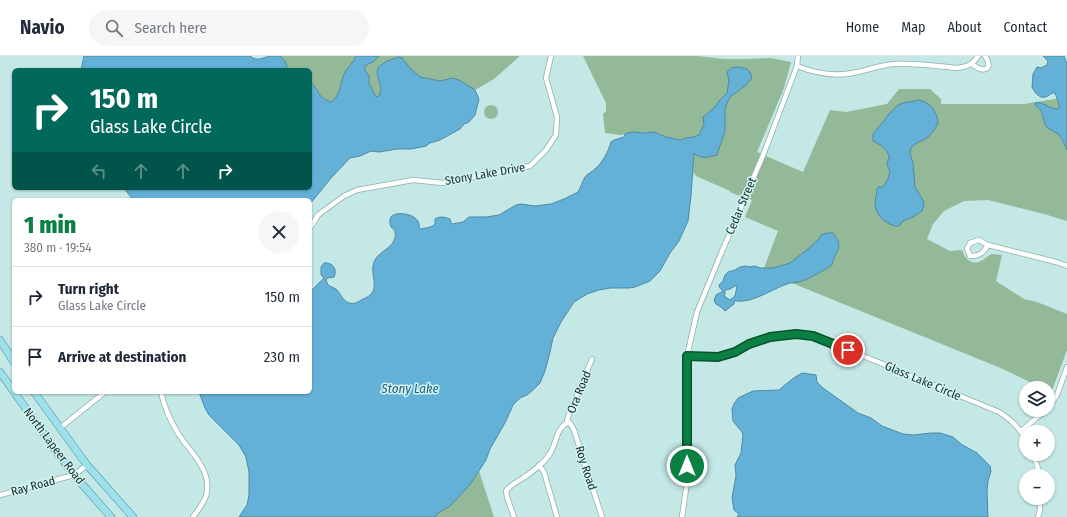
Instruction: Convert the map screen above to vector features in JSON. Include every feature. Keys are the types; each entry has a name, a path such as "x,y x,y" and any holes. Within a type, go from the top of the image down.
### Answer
{"main road":[{"path":"0,340 12,359"},
{"name":"North Lapeer Road","path":"0,372 12,389"},
{"name":"North Lapeer Road","path":"16,394 74,475 111,517"},
{"name":"North Lapeer Road","path":"35,394 87,465 133,517"}],"street":[{"name":"Stony Lake Drive","path":"312,225 318,215 332,204 357,190 413,180 443,183 530,166 546,150 556,135 557,117 546,78 551,56"},
{"name":"Cedar Street","path":"687,356 697,312 764,153 797,66 798,56"},
{"path":"797,66 806,70 821,73 845,75 884,65 903,63 956,68 965,67 972,64 978,56"},
{"path":"972,64 982,70 985,69 989,63 985,56"},
{"path":"988,245 984,252 977,256 970,256 967,249 970,243 979,240 988,245 1067,266"},
{"name":"Glass Lake Circle","path":"687,356 718,357 735,352 749,344 770,337 796,334 813,336 999,412 1010,419 1019,429"},
{"path":"682,517 687,482 687,356"},
{"name":"Ora Road","path":"514,517 506,492 509,487 531,473 550,455 557,436 563,425 567,423 568,417 592,359"},
{"path":"1055,398 1067,367"},
{"path":"60,428 102,394"},
{"path":"162,394 170,419 180,436 199,461 207,483 203,504 193,517"},
{"path":"1028,425 1038,417"},
{"name":"Roy Road","path":"567,423 570,423 574,430 602,517"},
{"name":"Ray Road","path":"0,495 74,475 87,465"},
{"path":"539,465 544,472 557,517"},
{"path":"1038,517 1040,505"}],"green space":[{"path":"280,56 356,56 345,72 339,92 332,102 323,98 312,84 312,68 287,68 285,61"},
{"path":"379,56 520,56 494,79 475,90 453,78 440,81 420,77 402,58 388,61 377,68 381,88 379,96 375,97 369,83 369,76 365,70 365,66"},
{"path":"583,56 697,56 724,59 771,58 791,62 784,88 757,152 803,172 830,110 846,112 887,104 899,89 930,89 941,99 941,104 1024,104 1067,97 1067,221 988,200 964,201 944,211 933,224 927,239 950,251 962,250 969,260 975,263 992,254 1002,255 996,281 1024,299 1037,302 1067,314 1067,350 1055,382 1055,381 1028,381 1003,369 782,279 764,268 778,231 745,217 752,200 730,192 696,176 693,172 694,153 680,140 666,137 654,132 629,133 621,135 605,133 603,114 606,111 606,103"},
{"path":"491,105 496,107 498,112 496,117 491,119 486,117 484,112 486,107"},
{"path":"479,471 494,517 435,517 459,497 469,486"}],"water":[{"path":"84,56 250,56 257,59 270,56 280,56 285,61 287,68 81,68"},
{"path":"356,56 379,56 365,66 365,70 369,76 369,83 376,97 379,96 381,89 377,73 378,67 387,61 399,57 402,58 420,77 440,81 453,78 459,80 475,90 479,99 475,115 460,129 426,146 379,152 371,151 360,156 350,158 312,202 312,198 132,198 126,190 312,190 312,84 323,98 332,102 339,92 345,72"},
{"path":"1043,56 1064,56 1067,64 1067,150 1059,135 1046,126 1041,111 1035,103 1041,103 1054,109 1059,108 1055,93 1052,93 1046,97 1040,97 1032,87 1033,74 1037,67 1041,68 1047,65 1048,61"},
{"name":"Stony Lake","path":"739,67 747,69 752,78 745,86 730,97 728,101 725,109 725,131 717,155 700,157 694,153 688,221 679,241 660,271 650,281 635,287 599,290 587,294 574,302 553,338 545,371 540,383 513,405 506,421 490,449 486,460 469,486 450,506 438,513 435,517 239,517 247,505 249,495 249,472 246,457 239,445 209,415 200,394 312,394 312,290 324,278 321,275 321,267 324,263 332,265 335,269 334,277 327,278 326,280 328,285 336,289 347,302 357,303 373,292 374,261 394,241 395,231 391,227 390,219 394,215 403,214 417,219 420,229 428,228 435,224 435,219 438,217 450,219 452,224 463,222 469,217 499,215 516,205 521,204 535,206 551,204 564,199 578,192 585,177 603,160 611,142 624,137 625,134 632,132 654,132 666,137 680,140 699,135 704,124 703,117 714,108 727,93 729,80 727,72 731,68"},
{"path":"919,100 927,103 933,108 938,123 929,136 911,148 910,153 913,163 915,187 924,204 922,211 903,221 899,226 895,226 887,223 880,217 875,205 877,189 878,187 883,187 888,179 890,171 887,164 889,159 888,153 873,141 873,134 898,105"},
{"path":"833,233 837,238 839,246 832,265 829,267 805,280 789,283 756,298 743,301 735,300 734,304 725,311 714,301 716,295 723,291 719,285 728,272 746,266 773,268 790,263 808,249 819,239 821,235","holes":["737,286 735,296 730,300 724,296 725,290"]},
{"path":"803,373 816,375 817,382 823,388 858,413 871,418 882,426 903,434 913,435 940,433 953,437 961,444 977,453 990,466 991,471 987,492 988,517 737,517 739,514 734,510 732,498 736,476 735,465 741,453 743,435 733,421 732,409 734,404 738,398 753,391 779,390"}],"route":[{"path":"687,466 687,356 718,357 735,352 749,344 770,337 796,334 813,336 848,350"}]}
